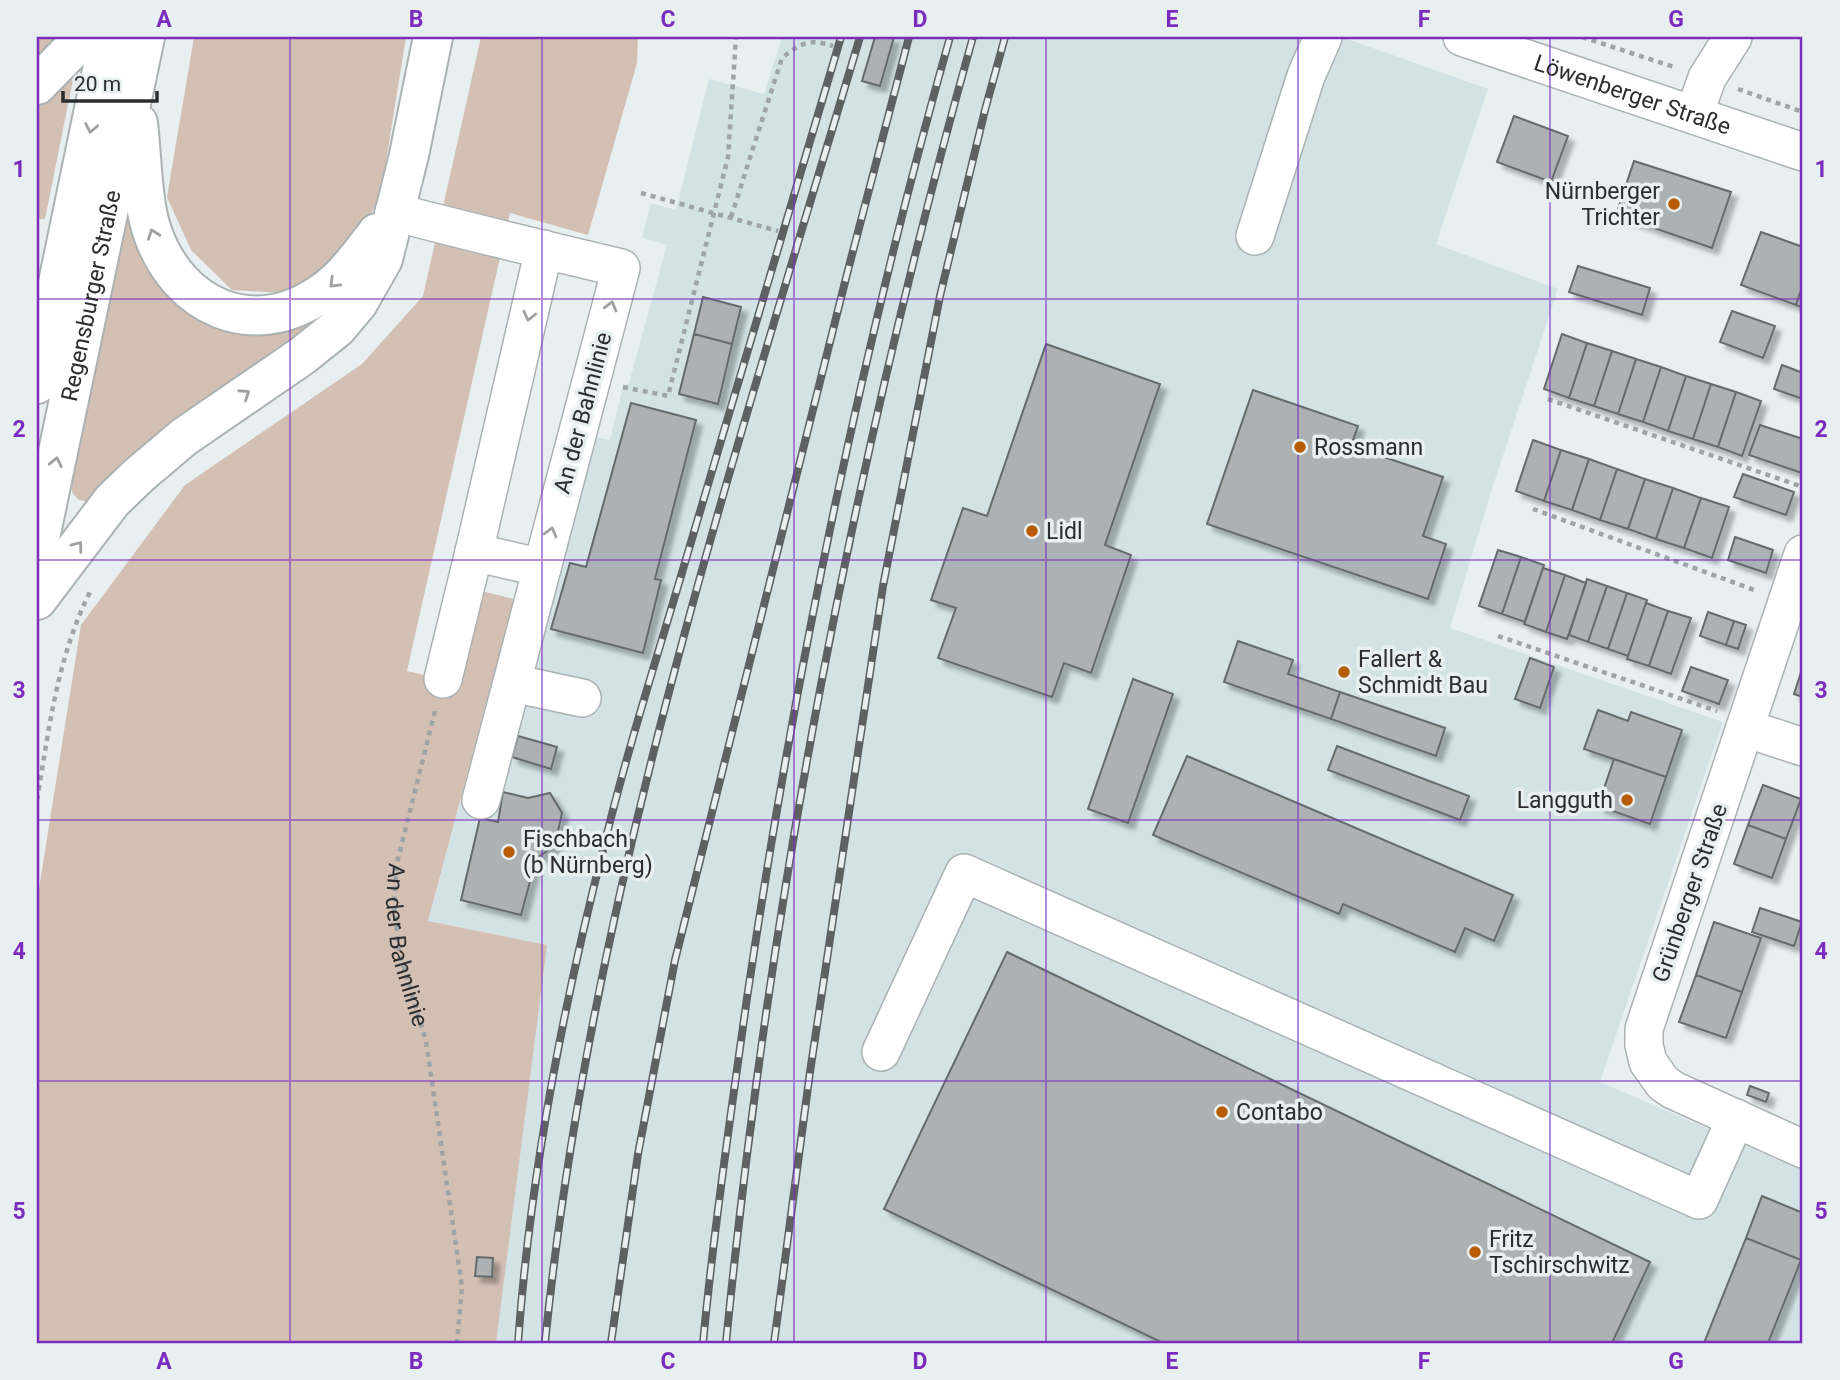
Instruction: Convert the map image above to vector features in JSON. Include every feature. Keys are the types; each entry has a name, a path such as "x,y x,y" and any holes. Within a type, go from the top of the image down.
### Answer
{"main road":[{"path":"37,85 84,37"},
{"name":"Regensburger Straße","path":"38,369 109,37"},
{"name":"Regensburger Straße","path":"37,552 145,37"},
{"path":"37,600 113,501 139,475 184,437 302,356 337,328 358,303 383,258 409,155 433,37"},
{"path":"134,86 148,218 153,234 174,274 195,296 209,304 237,313 266,315 281,313 307,303 334,284 394,212"}],"street":[{"path":"1255,236 1306,76 1323,37"},
{"name":"Löwenberger Straße","path":"1462,37 1803,152"},
{"path":"1694,115 1707,78 1733,37"},
{"name":"An der Bahnlinie","path":"394,212 621,268 481,800"},
{"path":"443,679 544,249"},
{"path":"474,552 542,568"},
{"name":"Grünberger Straße","path":"1803,554 1644,1028 1648,1062 1663,1083 1803,1149"},
{"path":"512,683 582,698"},
{"path":"1746,725 1803,747"},
{"path":"881,1052 964,873 1699,1200 1736,1118"}],"path":[{"path":"592,380 667,396 729,157 736,37"},
{"path":"731,217 782,58 799,45 817,41 833,46"},
{"path":"641,193 778,231"},
{"path":"1548,399 1803,487"},
{"path":"1533,509 1787,602"},
{"path":"37,800 59,674 75,621 93,586"},
{"path":"1499,636 1746,725"},
{"name":"An der Bahnlinie","path":"443,679 397,863 394,902 399,952 426,1041 462,1287 457,1343"}],"shaded area":[{"path":"37,37 66,37 37,73"},
{"path":"194,37 406,37 380,199 325,272 283,293 232,290 191,250 167,197"},
{"path":"481,37 638,37 637,63 588,235 510,213 407,671 454,682 477,590 514,599 428,921 547,945 496,1343 37,1343 37,901 81,625 185,485 362,364 423,296"},
{"path":"782,37 1342,37 1488,89 1436,244 1558,289 1491,492 1450,628 1723,722 1600,1082 1803,1170 1803,1343 496,1343 497,1327 428,922 514,599 546,607 592,436 610,440 623,387 629,383 667,245 642,238 651,203 676,210 709,79 764,94"},
{"path":"68,75 73,80 45,219 37,219 37,106"},
{"path":"139,160 163,275 316,323 90,502 79,500 73,494 70,484"}],"building":[{"path":"875,37 894,37 880,86 862,81"},
{"path":"1514,116 1568,136 1551,182 1497,162"},
{"name":"Nürnberger Trichter","path":"1634,161 1731,192 1712,248 1616,215"},
{"path":"1761,232 1803,247 1803,284 1796,305 1741,285"},
{"path":"1578,266 1650,288 1642,315 1569,292"},
{"path":"1803,284 1803,308 1796,305"},
{"path":"703,297 741,307 732,344 694,334"},
{"path":"1732,311 1775,326 1763,358 1720,342"},
{"path":"694,334 732,344 718,404 679,394"},
{"path":"1562,334 1587,343 1569,398 1544,389"},
{"path":"1587,343 1612,351 1594,406 1569,398"},
{"name":"Lidl","path":"1046,344 1160,384 1105,545 1131,555 1091,673 1064,663 1052,697 938,658 956,608 931,600 963,508 987,516"},
{"path":"1612,351 1636,359 1618,414 1594,406"},
{"path":"1636,359 1661,367 1643,422 1618,414"},
{"path":"1782,365 1803,373 1803,399 1774,389"},
{"path":"1661,367 1686,376 1668,431 1643,422"},
{"path":"1686,376 1711,384 1693,439 1668,431"},
{"path":"1711,384 1736,392 1718,447 1693,439"},
{"path":"1253,390 1358,426 1351,446 1443,477 1423,536 1446,544 1428,599 1207,524"},
{"path":"1736,392 1761,401 1742,456 1718,447"},
{"path":"631,403 696,420 655,579 661,580 643,653 551,629 570,563 586,567"},
{"path":"1760,425 1803,439 1802,473 1749,455"},
{"path":"1533,440 1561,450 1544,501 1516,491"},
{"path":"1561,450 1589,459 1572,510 1544,501"},
{"path":"1589,459 1617,469 1600,520 1572,510"},
{"path":"1617,469 1645,479 1628,529 1600,520"},
{"path":"1743,474 1794,492 1786,515 1734,497"},
{"path":"1645,479 1673,488 1656,539 1628,529"},
{"path":"1673,488 1701,498 1684,548 1656,539"},
{"path":"1701,498 1729,507 1712,558 1684,548"},
{"path":"1735,537 1773,550 1766,573 1728,560"},
{"path":"1498,550 1521,557 1502,614 1479,606"},
{"path":"1521,557 1544,565 1525,622 1502,614"},
{"path":"1543,568 1565,575 1546,632 1524,624"},
{"path":"1565,575 1586,583 1567,639 1546,632"},
{"path":"1587,579 1607,586 1588,642 1569,635"},
{"path":"1607,586 1627,593 1608,649 1588,642"},
{"path":"1627,593 1647,600 1628,656 1608,649"},
{"path":"1646,603 1668,611 1649,666 1627,659"},
{"path":"1668,611 1691,618 1671,674 1649,666"},
{"path":"1708,612 1734,621 1726,645 1700,636"},
{"path":"1734,621 1746,625 1738,649 1726,645"},
{"path":"1238,641 1293,660 1288,674 1340,692 1331,719 1224,682"},
{"path":"1530,658 1554,667 1540,708 1515,699"},
{"path":"1803,666 1803,697 1794,694"},
{"path":"1691,667 1728,680 1719,704 1682,691"},
{"path":"1133,679 1173,694 1128,823 1088,809"},
{"path":"1340,692 1445,728 1436,756 1331,719"},
{"path":"1598,710 1628,721 1631,712 1682,730 1666,777 1584,749"},
{"path":"518,736 557,747 551,769 512,757"},
{"path":"1337,746 1469,796 1460,820 1328,770"},
{"path":"1187,756 1513,895 1494,941 1465,928 1455,952 1343,904 1339,914 1153,835"},
{"path":"1614,759 1666,777 1650,824 1598,806"},
{"path":"1763,785 1801,799 1786,839 1748,825"},
{"name":"Fischbach (b Nürnberg)","path":"503,792 528,798 550,793 562,813 555,845 536,859 521,915 461,900 480,818 498,822"},
{"path":"1748,825 1786,839 1772,878 1734,864"},
{"path":"1760,908 1802,922 1794,946 1752,932"},
{"path":"1714,922 1761,938 1742,992 1696,975"},
{"path":"1007,952 1650,1262 1612,1343 1163,1343 884,1209"},
{"path":"1696,975 1742,992 1726,1038 1679,1022"},
{"path":"1750,1086 1769,1093 1766,1102 1747,1095"},
{"path":"1762,1196 1803,1213 1801,1260 1746,1238"},
{"path":"1746,1238 1801,1260 1768,1343 1704,1343"},
{"path":"477,1257 493,1258 492,1277 475,1276"}],"railway":[{"path":"518,1343 539,1157 561,1033 603,850 640,713 841,37"},
{"path":"545,1343 566,1176 595,1011 631,846 671,683 716,520 860,37"},
{"path":"611,1343 638,1154 675,960 909,37"},
{"path":"703,1343 747,998 786,755 859,394 887,274 950,37"},
{"path":"726,1343 766,1014 821,685 890,358 973,37"},
{"path":"774,1343 810,1072 883,586 940,296 1005,37"}],"place":[{"name":"Nürnberger Trichter","path":"1674,204"},
{"name":"Rossmann","path":"1300,447"},
{"name":"Lidl","path":"1032,531"},
{"name":"Fallert & Schmidt Bau","path":"1344,672"},
{"name":"Langguth","path":"1627,800"},
{"name":"Fischbach (b Nürnberg)","path":"509,852"},
{"name":"Contabo","path":"1222,1112"},
{"name":"Fritz Tschirschwitz","path":"1475,1252"}]}
